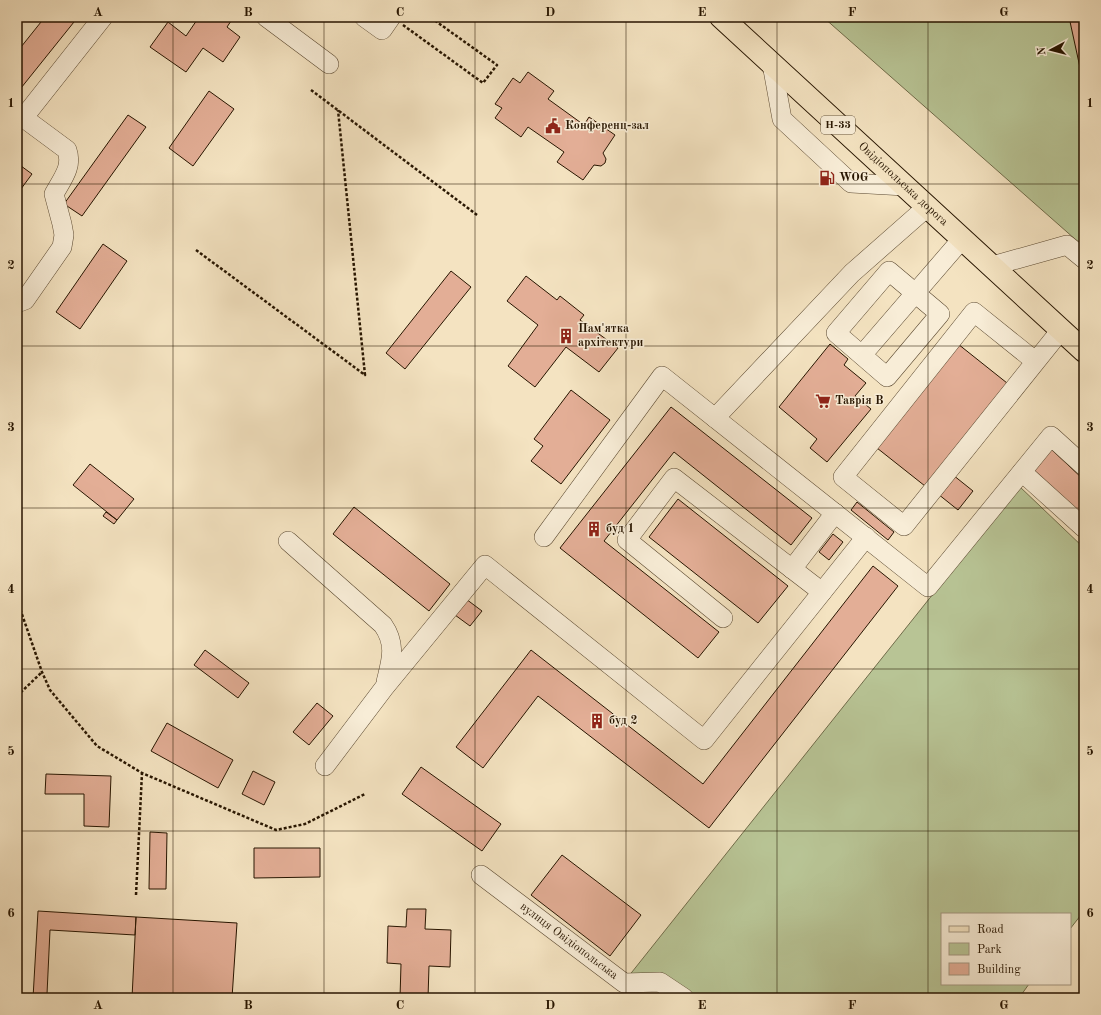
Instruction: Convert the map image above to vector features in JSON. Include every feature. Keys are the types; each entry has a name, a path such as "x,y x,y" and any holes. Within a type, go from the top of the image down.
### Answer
{"main road":[{"name":"Овідіопольська дорога","path":"721,17 1084,351"}],"street":[{"path":"17,303 24,300 62,247 64,236 54,194 69,165 67,150 20,115 103,17"},
{"path":"266,17 329,64"},
{"path":"364,17 382,30 394,19"},
{"path":"772,64 782,118 851,183 905,186"},
{"path":"715,418 852,272 927,207"},
{"path":"862,355 962,239"},
{"path":"992,266 1067,245 1084,259"},
{"path":"888,271 915,293 940,314 887,377 836,333 888,271"},
{"path":"828,298 850,316"},
{"path":"1036,361 974,312 843,477 904,526 1061,330"},
{"path":"544,537 662,376 928,587 1051,436 1084,466"},
{"path":"1022,472 1084,528"},
{"path":"723,618 627,540 674,478 822,592"},
{"path":"792,569 835,513"},
{"path":"325,766 384,688 485,565 704,740 866,537"},
{"path":"288,541 383,625 389,634 392,644 392,658 384,688"},
{"name":"вулиця Овідіопольська","path":"481,875 624,983 660,982 684,998"}],"path":[{"path":"394,19 483,83 496,65 430,17"},
{"path":"311,90 477,215"},
{"path":"196,250 365,376 338,110"},
{"path":"17,600 42,672 50,690 97,746 142,773 276,830 305,824 365,794"},
{"path":"17,696 42,672"},
{"path":"17,778 21,692"},
{"path":"136,895 142,773"}],"green space":[{"path":"823,17 1084,17 1084,247"},
{"path":"1019,486 1084,548 1084,911 1071,928 1071,913 941,913 941,985 1028,985 1019,998 696,998 663,975 628,977"}],"building":[{"path":"45,17 78,17 17,93 17,52"},
{"path":"199,17 225,17 231,21 227,27 240,37 223,62 203,48 186,72 150,47 168,22 186,36"},
{"path":"1069,17 1084,17 1084,86"},
{"name":"Конференц-зал","path":"528,72 554,91 548,99 584,125 589,117 615,135 603,153 606,159 605,163 601,166 594,165 583,180 557,162 564,152 528,127 521,137 495,118 502,108 495,104 513,78 520,83"},
{"path":"209,91 234,109 193,166 169,148"},
{"path":"128,115 146,127 82,216 64,204"},
{"path":"17,163 32,174 18,193 17,193"},
{"path":"103,244 127,261 80,329 56,312"},
{"path":"451,271 471,287 405,369 386,353"},
{"name":"Пам'ятка архітектури","path":"526,276 557,300 560,296 584,315 580,320 618,348 599,372 566,347 535,387 508,366 538,325 507,301"},
{"name":"Таврія В","path":"830,344 848,359 844,365 866,383 855,396 871,409 827,462 810,448 817,439 779,407"},
{"path":"958,344 1007,383 925,486 877,448"},
{"path":"571,390 610,420 561,484 531,461 543,446 534,439"},
{"name":"буд 1","path":"671,407 812,518 791,545 674,452 604,541 719,632 698,658 560,548"},
{"path":"1050,448 1084,480 1084,518 1031,469"},
{"path":"90,464 134,499 117,520 73,485"},
{"path":"953,475 973,491 958,510 938,494"},
{"path":"678,499 788,586 758,623 649,537"},
{"path":"857,502 894,532 888,540 851,510"},
{"path":"354,507 450,584 429,611 333,534"},
{"path":"106,512 117,520 114,524 103,516"},
{"path":"833,534 843,542 829,560 819,552"},
{"name":"буд 2","path":"873,566 898,586 709,828 538,696 483,768 456,747 531,650 703,784"},
{"path":"466,599 482,611 470,626 455,615"},
{"path":"205,650 249,683 238,698 194,665"},
{"path":"317,703 333,716 309,745 293,732"},
{"path":"167,723 233,760 218,788 151,751"},
{"path":"421,767 501,824 482,851 402,794"},
{"path":"253,771 275,782 264,805 242,794"},
{"path":"46,774 111,776 109,827 84,826 84,794 45,794"},
{"path":"150,832 167,833 166,889 149,889"},
{"path":"254,848 320,848 320,877 254,878"},
{"path":"562,855 641,915 610,956 531,895"},
{"path":"407,909 426,909 425,929 451,930 450,967 429,966 428,998 400,998 401,964 387,963 388,926 406,927"},
{"path":"38,911 136,917 135,935 50,930 47,994 51,995 51,998 33,998"},
{"path":"136,917 237,923 232,998 132,998"}],"place":[{"name":"Конференц-зал","path":"553,126"},
{"name":"WOG","path":"827,178"},
{"name":"Пам'ятка архітектури","path":"566,336"},
{"name":"Таврія В","path":"823,401"},
{"name":"буд 1","path":"594,529"},
{"name":"буд 2","path":"597,721"}]}
